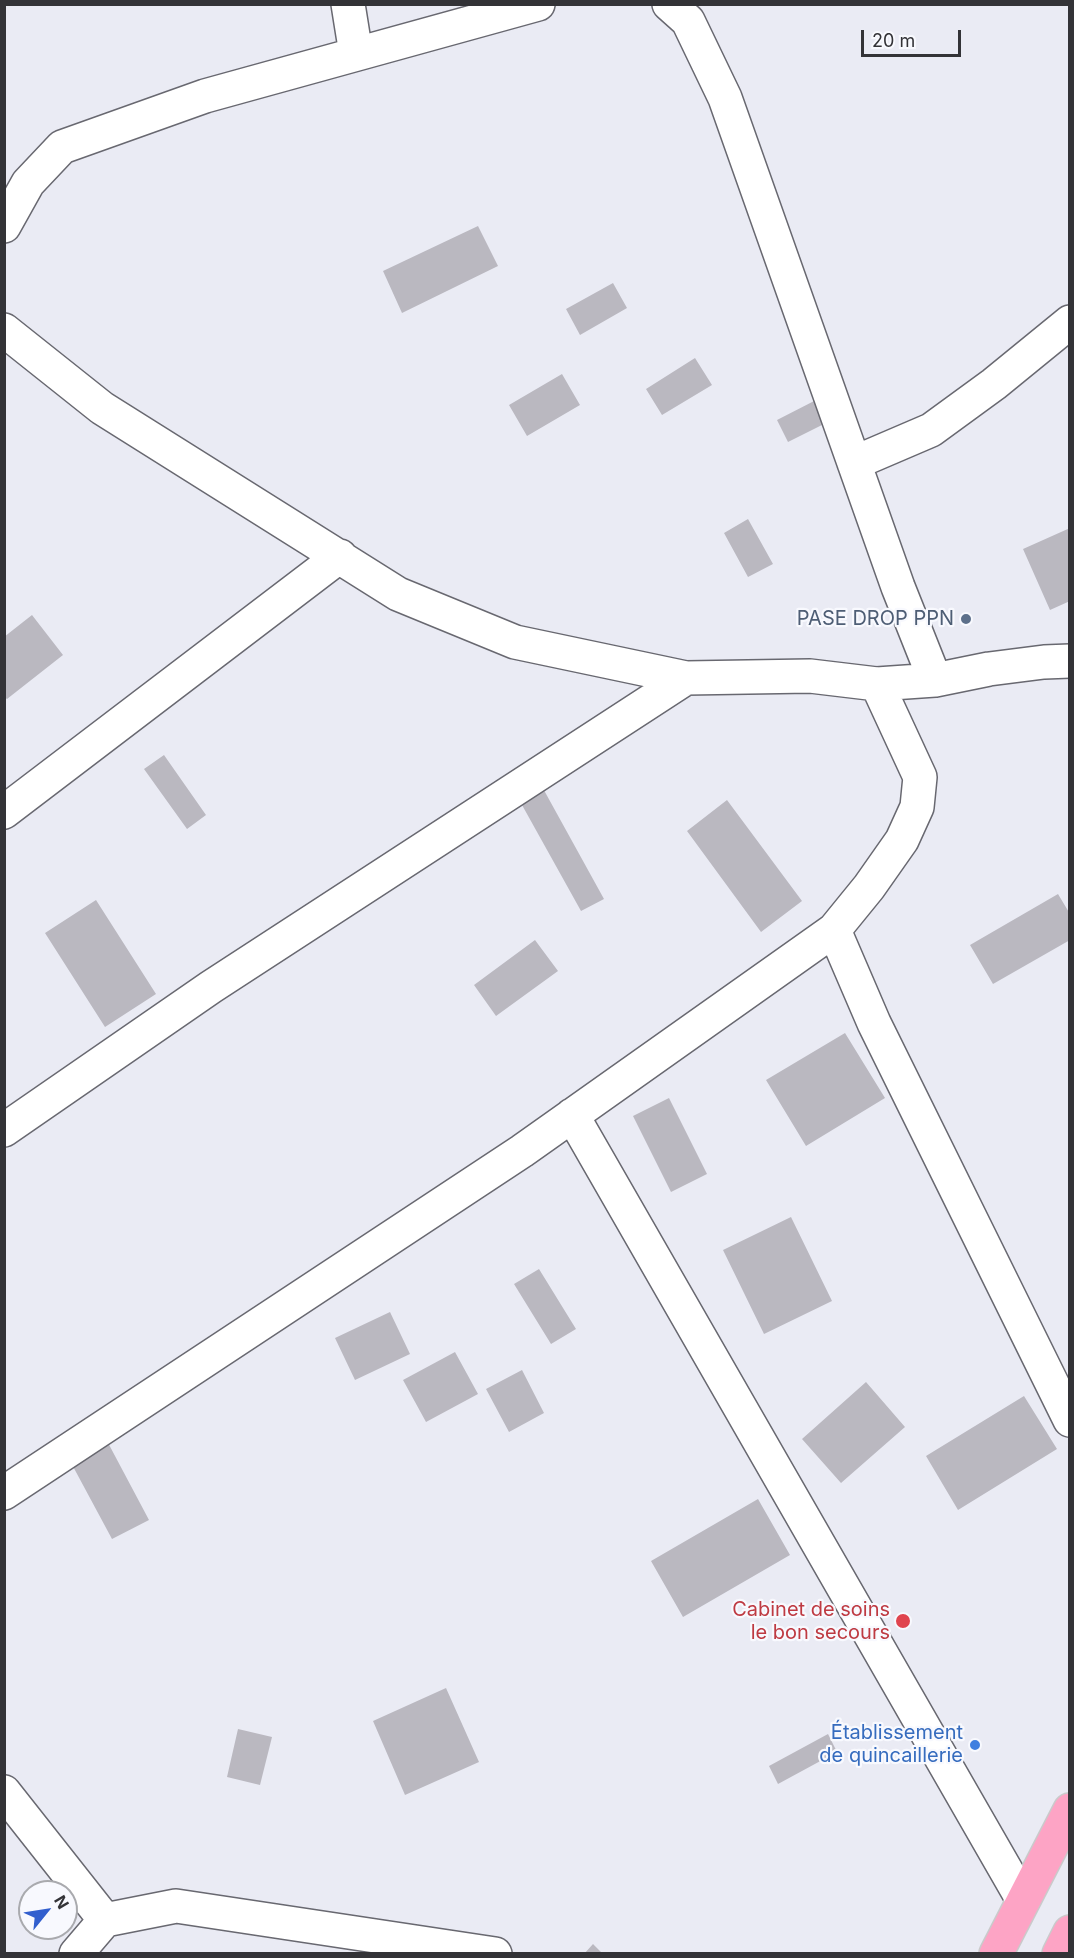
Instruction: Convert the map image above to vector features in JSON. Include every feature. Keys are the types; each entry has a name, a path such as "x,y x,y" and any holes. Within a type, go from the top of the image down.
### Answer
{"highway":[{"path":"996,1953 1070,1810"},
{"path":"1059,1953 1070,1932"}],"street":[{"path":"348,4 357,54"},
{"path":"4,226 28,183 62,147 205,96 538,4"},
{"path":"669,4 688,21 725,98 898,587 935,680"},
{"path":"854,463 931,430 994,384 1070,322"},
{"path":"4,330 102,408 398,594 515,642 686,678 810,676 876,684 935,680 989,669 1070,661"},
{"path":"4,812 340,556"},
{"path":"4,1130 211,987 686,678"},
{"path":"4,1493 502,1164 834,930 902,840 917,807 920,777 876,684"},
{"path":"834,930 874,1023 1070,1420"},
{"path":"572,1116 1023,1900"},
{"path":"4,1792 105,1920"},
{"path":"76,1953 105,1920 176,1906 495,1953"}],"building":[{"path":"478,226 498,266 402,313 383,271"},
{"path":"613,283 627,308 580,335 566,309"},
{"path":"695,358 712,385 662,415 646,389"},
{"path":"562,374 580,405 527,436 509,405"},
{"path":"818,399 830,421 788,442 777,420"},
{"path":"748,519 773,564 748,577 724,533"},
{"path":"1070,528 1070,601 1050,610 1023,549"},
{"path":"32,615 63,655 7,699 4,697 4,637"},
{"path":"164,755 206,815 187,829 144,769"},
{"path":"540,783 604,899 581,911 517,796"},
{"path":"727,800 802,901 761,932 687,831"},
{"path":"1058,894 1070,914 1070,940 993,984 970,945"},
{"path":"96,900 156,994 105,1027 45,933"},
{"path":"535,940 558,971 496,1016 474,985"},
{"path":"845,1033 885,1098 806,1146 766,1080"},
{"path":"669,1098 707,1174 671,1192 633,1116"},
{"path":"791,1217 832,1301 764,1334 723,1250"},
{"path":"539,1269 576,1329 551,1344 514,1284"},
{"path":"390,1312 410,1354 355,1380 335,1338"},
{"path":"455,1352 478,1394 426,1422 403,1380"},
{"path":"522,1370 544,1413 509,1432 486,1389"},
{"path":"866,1382 905,1427 841,1483 802,1439"},
{"path":"1024,1396 1057,1449 958,1510 926,1456"},
{"path":"106,1439 149,1520 112,1539 69,1459"},
{"path":"758,1499 790,1555 683,1617 651,1561"},
{"path":"446,1688 479,1762 405,1795 373,1721"},
{"path":"238,1729 272,1737 260,1785 227,1777"},
{"path":"828,1734 837,1752 778,1784 769,1766"},
{"path":"593,1944 603,1954 584,1954"}],"place":[{"name":"PASE DROP PPN","path":"966,619"},
{"name":"Cabinet de soins le bon secours","path":"903,1621"},
{"name":"Établissement de quincaillerie","path":"975,1745"}]}
